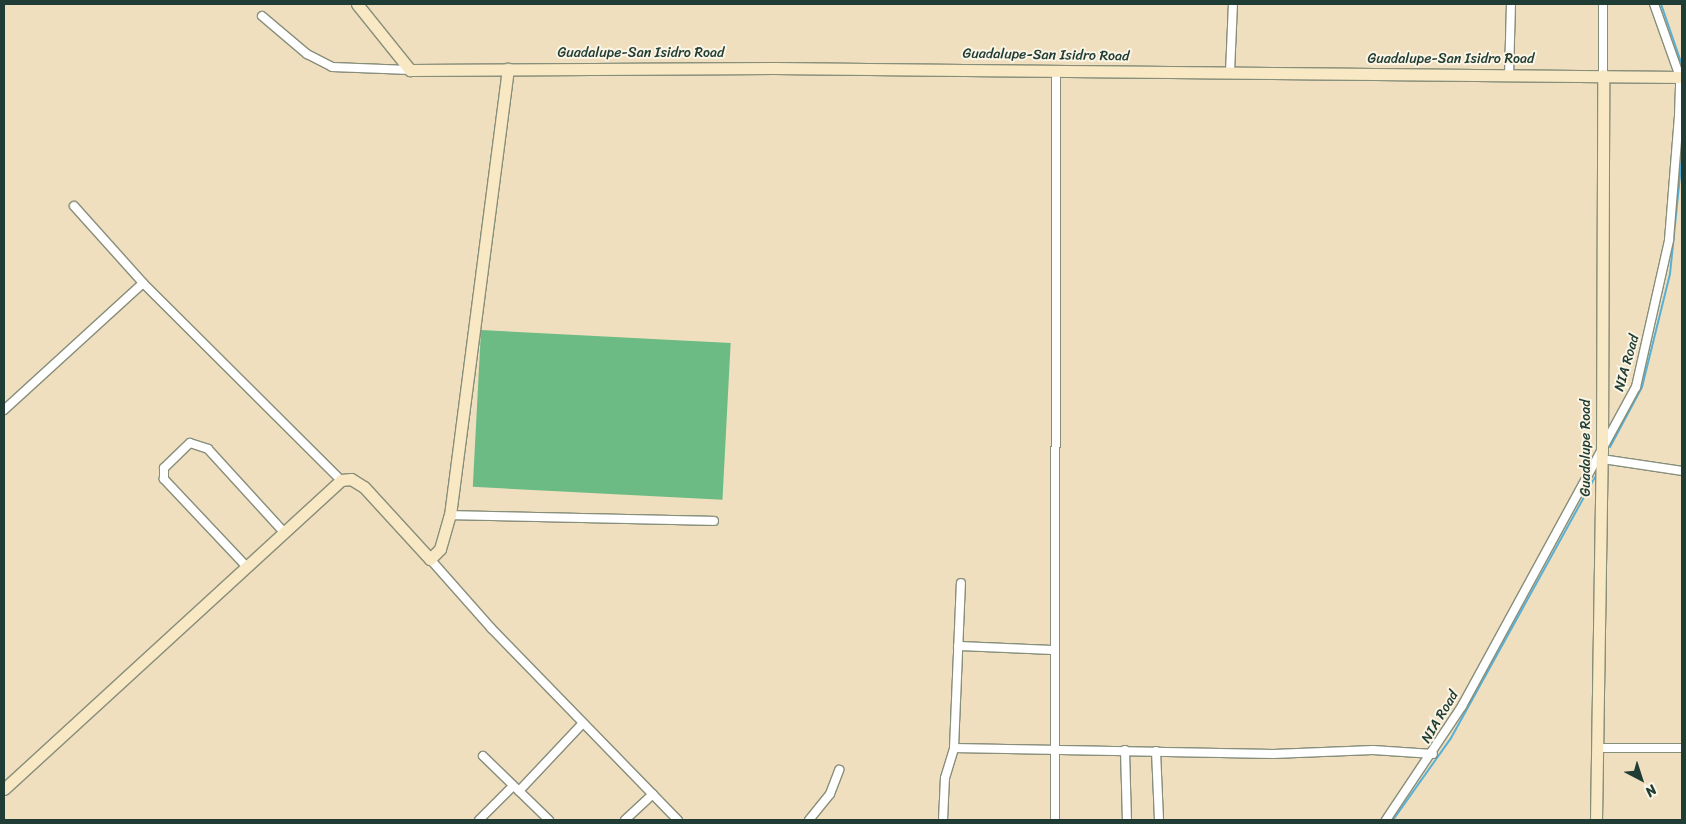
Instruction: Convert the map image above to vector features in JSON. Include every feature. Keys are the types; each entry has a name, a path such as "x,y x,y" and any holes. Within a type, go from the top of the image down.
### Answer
{"street":[{"path":"357,4 410,70"},
{"path":"1230,72 1233,4"},
{"path":"1509,74 1510,4"},
{"path":"1603,4 1603,75"},
{"name":"NIA Road","path":"1386,820 1432,754 1602,456 1636,387 1659,289 1668,240 1681,77 1654,4"},
{"path":"262,16 307,54 332,67 348,70 410,70"},
{"path":"430,559 444,543 450,515 508,68"},
{"name":"Guadalupe-San Isidro Road","path":"410,70 508,68 1056,70 1681,77"},
{"path":"1055,820 1056,70"},
{"name":"Guadalupe Road","path":"1596,820 1602,456 1603,75"},
{"path":"74,206 143,283 341,480"},
{"path":"4,410 143,283"},
{"path":"246,566 164,479 164,468 190,443 208,449 283,531"},
{"path":"1602,456 1682,471"},
{"path":"4,789 283,531 341,480 351,479 364,487 583,723 678,820"},
{"path":"450,515 714,522"},
{"path":"943,820 945,778 954,748 961,583"},
{"path":"958,646 1054,650"},
{"path":"479,820 516,788 583,723"},
{"path":"954,748 1273,754 1373,750 1432,754"},
{"path":"1598,748 1682,748"},
{"path":"1124,750 1127,820"},
{"path":"1156,751 1158,820"},
{"path":"483,756 549,820"},
{"path":"809,820 830,794 839,770"},
{"path":"625,820 653,794"}],"green space":[{"path":"481,330 731,343 722,500 473,487"}],"waterway":[{"path":"1661,4 1682,65"},
{"path":"1610,447 1642,387 1670,274 1682,155"},
{"path":"1393,820 1451,738 1595,477"}]}
